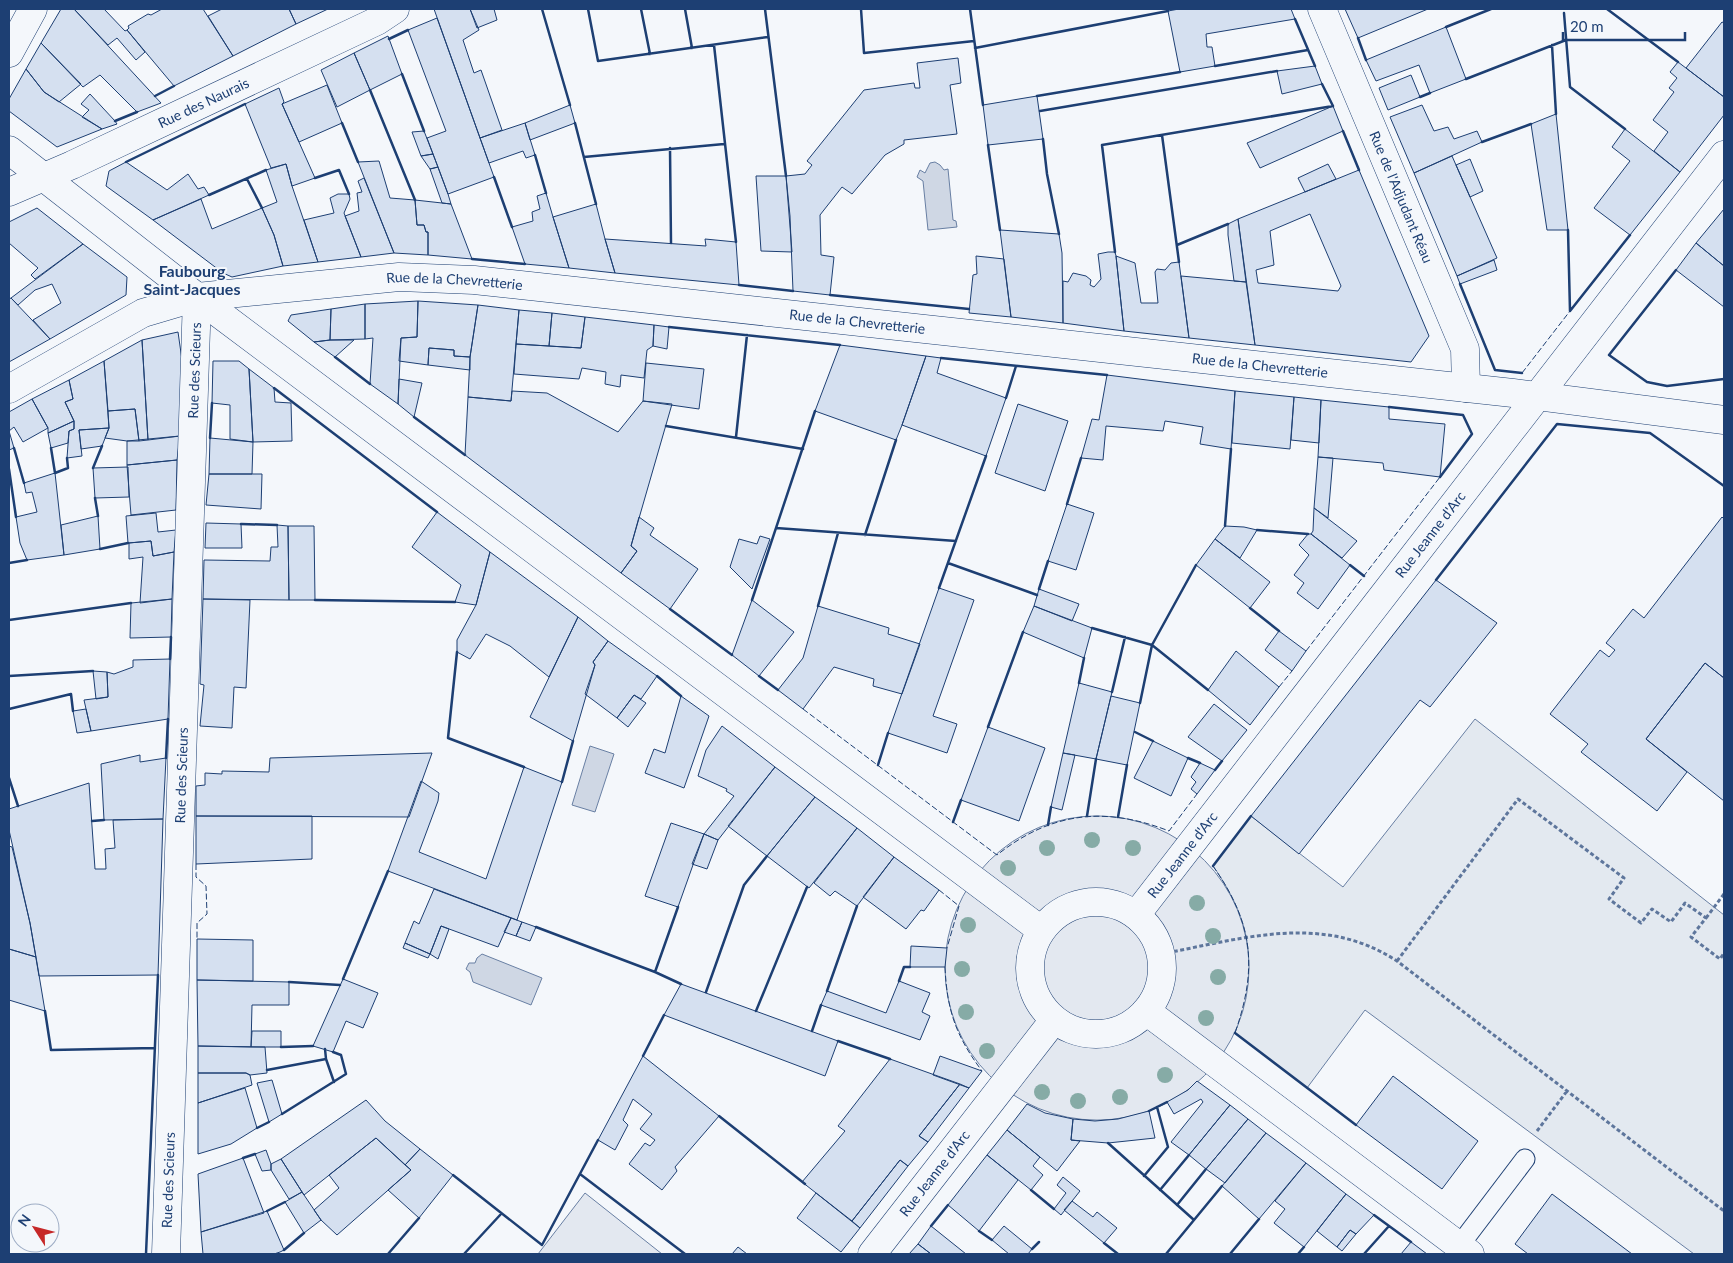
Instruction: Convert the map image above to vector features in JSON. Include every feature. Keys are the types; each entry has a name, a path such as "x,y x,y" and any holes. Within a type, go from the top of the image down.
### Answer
{"street":[{"path":"9,53 34,9"},
{"name":"Rue des Naurais","path":"9,192 45,177 377,21 396,9"},
{"name":"Rue de l'Adjudant Réau","path":"1322,9 1465,349 1466,388"},
{"path":"9,150 197,298 1040,930"},
{"name":"Rue Jeanne d'Arc","path":"1136,914 1724,154"},
{"name":"Rue de la Chevretterie","path":"9,389 143,313 197,298 399,277 474,280 1466,388 1724,420"},
{"name":"Rue des Scieurs","path":"166,1254 197,298"},
{"path":"1095,901 1117,904 1136,914 1148,925 1156,939 1161,954 1162,974 1157,994 1146,1011 1131,1025 1112,1032 1092,1034 1072,1030 1054,1020 1040,1006 1032,988 1029,968 1032,948 1040,930 1055,914 1074,904 1095,901"},
{"path":"1146,1011 1464,1250"},
{"name":"Rue Jeanne d'Arc","path":"872,1254 1054,1020"}],"lane":[{"path":"1464,1250 1525,1159"}],"path":[{"path":"1397,961 1518,799 1624,878 1608,898 1641,923 1652,909 1671,922 1685,903 1706,918"},
{"path":"1724,894 1691,937 1720,959 1724,953"},
{"path":"1161,954 1287,932 1315,932 1350,939 1381,951 1397,961 1724,1211"},
{"path":"1525,1159 1535,1134 1566,1091"}],"shaded area":[{"path":"935,162 944,170 948,169 953,220 956,221 957,227 928,230 923,181 917,177 920,170 925,173 930,163"},
{"path":"1475,719 1724,915 1724,1254 1694,1254 1365,1010 1307,1088 1235,1033 1247,987 1248,946 1244,926 1237,907 1213,866 1251,816 1343,887"},
{"path":"590,746 614,754 595,812 572,805"},
{"path":"1097,816 1127,819 1155,828 1181,842 1204,861 1223,884 1237,910 1246,938 1249,968 1246,998 1237,1026 1223,1052 1204,1075 1181,1094 1155,1108 1127,1117 1097,1120 1067,1117 1039,1108 1013,1094 990,1075 971,1052 957,1026 948,998 945,968 948,938 957,910 971,884 990,861 1013,842 1039,828 1067,819"},
{"path":"482,954 542,978 531,1005 473,982 470,972 466,969 469,963 475,963"},
{"path":"585,1193 662,1254 538,1254"}],"building":[{"path":"61,9 74,9 161,103 137,112 100,75 83,87 41,43"},
{"path":"74,9 104,9 125,31 127,30 145,52 136,60 117,38 108,45"},
{"path":"162,9 203,9 233,56 174,86 127,30 128,26 148,14 151,15"},
{"path":"222,9 289,9 296,24 233,56 208,16"},
{"path":"289,9 328,9 296,24"},
{"path":"434,9 470,9 479,30 463,40 474,73 481,70 502,130 480,138"},
{"path":"470,9 494,9 497,20 477,28"},
{"path":"1179,9 1291,9 1295,19 1206,34 1207,47 1212,47 1215,66 1180,72 1168,11"},
{"path":"1345,9 1428,9 1358,38"},
{"path":"437,18 494,177 448,194 427,138 446,131 408,30"},
{"path":"1722,22 1724,23 1724,97 1686,68"},
{"path":"1446,27 1466,79 1430,93 1419,65 1376,81 1366,60"},
{"path":"388,36 402,74 370,90 354,53"},
{"path":"41,43 81,84 59,102 44,92 26,69"},
{"path":"354,53 370,90 337,107 321,70"},
{"path":"958,58 961,83 950,85 957,134 904,140 904,144 885,155 852,194 842,187 820,215 821,255 834,257 830,295 793,291 790,216 786,176 805,174 812,165 807,161 864,90 914,83 915,88 920,88 917,63"},
{"path":"1678,62 1724,97 1724,115 1680,172 1654,151 1668,132 1653,120 1674,92 1669,88 1677,78 1670,72"},
{"path":"1315,66 1322,84 1282,94 1277,71"},
{"path":"26,69 44,92 102,129 57,147 9,111 9,99"},
{"path":"1411,75 1420,97 1388,110 1379,88"},
{"path":"327,85 342,123 299,142 282,104"},
{"path":"279,88 284,102 282,104 315,178 292,186 286,164 271,168 245,104"},
{"path":"90,94 117,124 102,129 82,117 89,110 81,104"},
{"path":"1037,96 1043,139 988,145 983,105"},
{"path":"570,105 575,123 530,140 525,123"},
{"path":"1422,105 1434,131 1448,127 1454,139 1477,131 1482,142 1414,173 1390,117"},
{"path":"1333,106 1343,131 1260,168 1247,143"},
{"path":"1556,114 1568,230 1547,230 1531,124"},
{"path":"525,123 535,155 526,158 523,151 489,163 480,138"},
{"path":"1625,129 1680,172 1630,235 1594,208 1630,161 1612,147"},
{"path":"424,131 433,154 421,156 412,132"},
{"path":"433,154 438,167 430,169 421,156"},
{"path":"1452,156 1497,258 1457,276 1414,173"},
{"path":"1470,159 1483,191 1470,197 1456,165"},
{"path":"379,161 390,198 415,200 417,225 424,225 426,232 428,232 428,255 394,253 358,162"},
{"path":"126,162 167,190 188,174 198,189 204,187 209,195 153,220 106,186 109,171"},
{"path":"286,164 318,262 283,266 274,235 262,208 277,202 266,170"},
{"path":"1328,164 1336,179 1305,192 1298,178"},
{"path":"438,167 451,204 442,203 430,169"},
{"path":"1359,170 1429,336 1411,362 1255,345 1238,219","holes":["1310,214 1341,286 1338,291 1258,283 1256,270 1274,265 1270,231"]},
{"path":"756,176 786,176 792,252 761,251"},
{"path":"364,178 394,253 361,257 345,216 359,211 357,193 362,192 358,181"},
{"path":"546,193 569,268 525,264 512,227 533,221 532,212 540,209 537,196"},
{"path":"338,194 349,194 350,199 344,213 361,257 318,262 304,220 334,213 330,198"},
{"path":"201,199 212,229 262,208 274,235 283,266 232,277 223,273 153,220"},
{"path":"415,200 451,204 472,259 428,255 428,232 426,232 424,225 417,225"},
{"path":"596,204 615,273 569,268 553,217"},
{"path":"37,208 83,244 35,279 31,275 38,268 9,243 9,222"},
{"path":"1724,209 1724,266 1696,243"},
{"path":"1238,219 1246,282 1234,281 1228,235 1228,224"},
{"path":"1000,230 1059,234 1062,253 1063,323 1011,317"},
{"path":"605,239 706,246 705,239 736,242 739,285 615,273"},
{"path":"1696,243 1724,266 1724,307 1676,270"},
{"path":"83,244 127,277 126,295 50,339 33,320 61,303 52,284 35,290 18,305 11,298"},
{"path":"1115,252 1116,256 1124,331 1063,323 1063,281 1068,282 1073,273 1086,276 1091,280 1090,285 1094,287 1101,279 1098,254"},
{"path":"976,256 1004,259 1011,317 969,313 973,275 977,274"},
{"path":"1116,256 1135,263 1141,303 1158,303 1155,272 1157,269 1165,270 1171,263 1179,262 1189,338 1124,331"},
{"path":"1494,260 1497,270 1460,284 1457,276"},
{"path":"1181,276 1246,282 1255,345 1189,338"},
{"path":"11,298 50,339 9,362 9,299"},
{"path":"418,301 478,305 470,357 454,356 454,350 429,348 428,365 399,361 401,338 417,337"},
{"path":"418,301 417,337 401,338 398,404 370,384 373,338 365,339 365,304"},
{"path":"365,304 365,339 330,340 331,309"},
{"path":"478,305 519,310 511,401 468,397 470,357"},
{"path":"331,309 330,340 314,342 288,321 291,315"},
{"path":"519,310 552,313 549,346 516,344"},
{"path":"552,313 585,317 581,348 549,346"},
{"path":"585,317 654,325 653,346 647,350 644,378 621,375 620,387 605,384 606,372 582,368 579,379 514,374 516,344 581,348"},
{"path":"654,325 669,327 667,349 653,346"},
{"path":"178,332 183,367 180,436 148,440 142,340"},
{"path":"142,340 148,440 139,441 135,409 108,411 104,361"},
{"path":"354,340 335,357 314,342"},
{"path":"840,345 926,356 896,440 815,411"},
{"path":"429,348 454,350 454,356 470,357 470,370 428,365"},
{"path":"926,356 941,358 937,373 1006,398 986,456 902,425"},
{"path":"104,361 109,428 79,430 82,456 67,458 69,431 74,429 74,421 65,402 73,399 69,380"},
{"path":"213,361 239,361 249,369 253,442 230,439 230,405 212,403"},
{"path":"646,363 704,369 699,409 643,401"},
{"path":"249,369 274,388 275,402 291,403 292,441 253,442"},
{"path":"1107,375 1235,391 1231,449 1200,444 1203,427 1165,421 1163,431 1106,426 1103,460 1081,458 1092,419 1099,420"},
{"path":"399,379 422,383 414,417 398,404"},
{"path":"69,380 73,399 65,402 74,421 48,433 48,428 32,399"},
{"path":"512,391 547,393 618,432 643,401 672,404 631,546 637,551 621,573 465,455 468,397 511,401"},
{"path":"1235,391 1294,397 1290,449 1232,443"},
{"path":"1294,397 1321,400 1319,443 1291,440"},
{"path":"32,399 48,428 23,442 14,427 9,431 9,412"},
{"path":"1321,400 1389,407 1389,419 1445,424 1440,477 1384,470 1383,463 1318,457"},
{"path":"1018,404 1068,421 1045,491 995,473"},
{"path":"135,409 139,441 105,438 109,428 108,411"},
{"path":"74,421 74,429 69,431 68,443 51,448 48,433"},
{"path":"109,428 102,446 81,449 79,430"},
{"path":"9,431 14,448 9,450"},
{"path":"180,436 177,460 127,465 127,441"},
{"path":"210,438 253,442 252,474 209,474"},
{"path":"1318,457 1333,458 1328,518 1314,508"},
{"path":"177,460 176,510 131,515 127,465"},
{"path":"128,467 129,497 95,498 93,468"},
{"path":"55,473 64,555 27,560 20,543 16,517 37,512 32,492 26,493 24,483"},
{"path":"209,474 262,474 261,509 206,505"},
{"path":"1067,504 1094,513 1076,570 1048,561"},
{"path":"1314,508 1357,541 1342,558 1311,534 1313,531"},
{"path":"437,512 490,552 476,605 455,602 461,585 412,547"},
{"path":"156,513 158,532 176,530 174,552 153,556 151,541 128,543 126,516"},
{"path":"98,516 100,549 64,555 61,525"},
{"path":"639,517 654,528 650,535 698,569 670,609 621,573 637,551 631,546"},
{"path":"1722,517 1724,519 1724,678 1705,663 1646,739 1687,772 1657,811 1581,752 1588,744 1550,714 1600,650 1609,657 1615,650 1606,643 1633,609 1644,618"},
{"path":"206,523 241,524 242,548 205,548"},
{"path":"277,525 288,526 289,600 203,599 204,560 270,561 271,547 278,547"},
{"path":"288,526 314,526 315,600 289,600"},
{"path":"1225,526 1257,530 1240,558 1215,539"},
{"path":"1308,534 1311,534 1350,565 1318,609 1297,593 1304,583 1294,575 1309,555 1299,545"},
{"path":"760,536 770,539 752,589 730,567 739,539 757,544"},
{"path":"1215,539 1270,582 1250,608 1196,565"},
{"path":"151,541 153,556 174,552 172,599 140,603 143,557 129,559 129,543"},
{"path":"490,552 578,617 549,677 510,646 486,634 470,659 457,652 457,640 476,605"},
{"path":"1436,580 1497,623 1430,707 1420,700 1299,854 1251,816"},
{"path":"939,588 974,600 933,716 957,724 947,753 888,733"},
{"path":"1039,589 1079,604 1072,621 1034,606"},
{"path":"172,599 171,637 130,638 131,603"},
{"path":"203,599 250,600 246,688 234,687 232,728 200,726 204,685 200,684"},
{"path":"752,600 794,632 759,676 732,655"},
{"path":"818,606 889,628 888,634 920,644 902,694 873,686 874,679 834,667 803,709 778,690 803,658"},
{"path":"1034,606 1092,628 1084,658 1023,632"},
{"path":"578,617 608,641 593,662 595,665 573,741 530,717"},
{"path":"1279,631 1306,651 1292,671 1265,650"},
{"path":"608,641 657,676 641,699 634,695 617,718 585,694 595,665 593,662"},
{"path":"1236,651 1279,687 1250,725 1208,690"},
{"path":"170,659 168,719 91,731 84,700 108,697 107,672 114,674 133,667 133,660"},
{"path":"1705,663 1724,678 1724,801 1646,739"},
{"path":"93,671 107,672 108,697 96,699"},
{"path":"1079,683 1112,692 1096,759 1063,753"},
{"path":"634,695 646,703 628,727 617,718"},
{"path":"681,696 709,716 684,788 645,773 654,749 665,753"},
{"path":"1111,696 1140,703 1127,765 1096,759"},
{"path":"1214,704 1247,730 1222,761 1188,737"},
{"path":"86,709 91,731 77,733 73,711"},
{"path":"722,726 775,767 718,840 704,834 734,796 726,791 727,789 698,776 706,750"},
{"path":"988,727 1045,748 1019,821 961,800"},
{"path":"1153,741 1188,758 1171,796 1134,778"},
{"path":"432,753 409,817 196,816 196,786 205,785 205,773 222,774 222,771 269,772 270,758"},
{"path":"1063,753 1075,755 1062,810 1051,807"},
{"path":"140,755 140,762 166,758 163,819 104,820 101,764"},
{"path":"1200,763 1215,770 1197,794 1191,789 1196,782 1191,777"},
{"path":"524,767 562,782 517,920 388,871 421,781 439,793 438,801 419,852 486,879"},
{"path":"775,767 815,797 767,856 728,826"},
{"path":"89,783 95,869 106,869 105,849 115,848 113,820 163,819 158,975 39,976 30,923 9,830 9,809"},
{"path":"815,797 857,828 809,888 767,856"},
{"path":"196,816 312,816 312,859 196,864"},
{"path":"671,823 704,834 678,907 645,896"},
{"path":"857,828 894,857 857,906 835,891 830,896 814,883"},
{"path":"704,834 718,840 707,869 692,864"},
{"path":"9,846 12,847 36,957 9,949"},
{"path":"894,857 939,890 924,911 921,910 906,929 863,897"},
{"path":"434,889 511,918 498,947 441,926 430,954 405,943 414,921 419,924"},
{"path":"511,918 522,922 516,936 504,932"},
{"path":"522,922 536,927 530,941 516,936"},
{"path":"441,926 449,929 438,959 430,954"},
{"path":"197,939 253,940 253,981 197,980"},
{"path":"405,943 430,954 428,958 403,948"},
{"path":"911,946 947,948 945,967 910,967"},
{"path":"9,949 36,957 45,1011 9,1000"},
{"path":"343,979 378,993 363,1028 346,1021 333,1052 313,1046"},
{"path":"197,980 289,982 289,1005 252,1005 251,1047 198,1046"},
{"path":"899,981 930,993 922,1012 930,1016 920,1040 821,1005 827,991 886,1013"},
{"path":"681,984 838,1041 825,1076 664,1015"},
{"path":"252,1031 281,1031 281,1047 251,1047"},
{"path":"198,1046 265,1047 267,1073 250,1075 246,1073 198,1073"},
{"path":"643,1056 719,1116 675,1167 677,1171 662,1190 629,1164 645,1143 650,1146 655,1140 640,1129 652,1114 633,1099 623,1120 628,1125 615,1150 598,1140"},
{"path":"940,1056 982,1071 969,1088 933,1075"},
{"path":"890,1059 960,1084 919,1136 928,1142 908,1166 900,1160 852,1221 802,1182 845,1131 838,1126"},
{"path":"198,1073 246,1073 250,1075 252,1085 198,1103"},
{"path":"1393,1076 1478,1141 1442,1189 1356,1125"},
{"path":"272,1080 282,1114 269,1122 257,1083"},
{"path":"1197,1081 1230,1105 1189,1155 1171,1142 1203,1102 1201,1099 1174,1114 1167,1102 1188,1090"},
{"path":"960,1084 969,1088 928,1142 919,1136"},
{"path":"245,1088 257,1128 231,1144 198,1154 198,1103"},
{"path":"366,1100 385,1121 420,1149 405,1165 376,1138 304,1195 281,1159"},
{"path":"1027,1104 1045,1113 1073,1119 1071,1140 1080,1141 1057,1171 1007,1130"},
{"path":"1230,1105 1248,1119 1206,1169 1189,1155"},
{"path":"1149,1111 1155,1138 1108,1143 1071,1140 1073,1119 1095,1121 1118,1119"},
{"path":"1248,1119 1266,1133 1225,1183 1206,1169"},
{"path":"1007,1130 1040,1157 1033,1166 1043,1175 1031,1190 987,1155"},
{"path":"1266,1133 1306,1163 1259,1219 1222,1186"},
{"path":"376,1138 411,1170 337,1235 321,1220 314,1210 339,1188 329,1175"},
{"path":"420,1149 453,1175 419,1218 388,1190 411,1170 405,1165"},
{"path":"266,1150 271,1170 262,1171 255,1154"},
{"path":"987,1155 1018,1180 979,1231 948,1205"},
{"path":"243,1158 264,1213 201,1232 198,1174"},
{"path":"281,1159 302,1192 289,1199 271,1170 271,1164"},
{"path":"900,1160 908,1166 860,1228 852,1221"},
{"path":"1306,1163 1346,1194 1304,1247 1274,1223 1285,1209 1275,1201"},
{"path":"1063,1177 1080,1191 1061,1215 1054,1209 1066,1193 1057,1185"},
{"path":"302,1192 321,1220 304,1233 285,1202"},
{"path":"816,1193 860,1228 841,1252 797,1218"},
{"path":"1346,1194 1374,1215 1356,1234 1350,1230 1337,1247 1317,1231"},
{"path":"1552,1194 1632,1254 1528,1254 1515,1244"},
{"path":"1072,1201 1093,1217 1097,1212 1117,1228 1104,1243 1064,1210"},
{"path":"267,1211 284,1250 274,1254 203,1254 201,1232"},
{"path":"931,1226 966,1254 931,1254 918,1244"},
{"path":"1004,1226 1032,1249 1028,1254 1009,1254 992,1240"},
{"path":"1350,1230 1356,1234 1342,1251 1337,1247"},
{"path":"1411,1242 1427,1254 1401,1254"},
{"path":"918,1244 931,1254 909,1254"},
{"path":"738,1247 747,1254 732,1254"}],"fence":[{"path":"1522,373 1570,311"},
{"path":"1306,651 1440,477"},
{"path":"1279,687 1292,671"},
{"path":"803,709 997,855 1017,841 1038,830 1058,822 1079,818 1101,816 1123,818 1169,831 1197,794"},
{"path":"196,864 196,877 206,886 207,914 197,923 197,939"},
{"path":"1213,866 1237,907 1244,926 1248,946 1247,987 1235,1033"},
{"path":"939,890 959,906 947,948"},
{"path":"945,967 948,997 954,1022 959,1034 982,1071"}],"wall":[{"path":"542,9 570,105"},
{"path":"588,9 598,61 768,37"},
{"path":"641,9 650,54"},
{"path":"685,9 692,48"},
{"path":"765,9 786,176"},
{"path":"861,9 864,53 974,41"},
{"path":"970,9 983,105"},
{"path":"1446,27 1491,9"},
{"path":"1607,9 1678,62"},
{"path":"975,48 1168,11"},
{"path":"1564,13 1570,87 1625,129"},
{"path":"1295,19 1315,66"},
{"path":"389,39 408,30"},
{"path":"1358,38 1366,60"},
{"path":"1466,79 1566,40"},
{"path":"714,45 736,242"},
{"path":"1552,45 1556,114"},
{"path":"1215,66 1308,50"},
{"path":"1040,111 1277,71"},
{"path":"1037,96 1180,72"},
{"path":"402,74 424,131"},
{"path":"1115,252 1102,145 1333,106 1322,84"},
{"path":"155,96 174,86"},
{"path":"370,90 415,200"},
{"path":"1420,97 1430,93"},
{"path":"126,162 245,104"},
{"path":"115,121 137,112"},
{"path":"342,123 358,162"},
{"path":"575,123 596,204"},
{"path":"1482,142 1531,124"},
{"path":"1343,131 1359,170"},
{"path":"1162,135 1179,262"},
{"path":"1043,139 1047,174 1059,234"},
{"path":"584,157 724,144"},
{"path":"988,145 1000,230"},
{"path":"670,148 671,243"},
{"path":"535,155 546,193"},
{"path":"209,195 266,170"},
{"path":"315,178 339,170 349,194"},
{"path":"494,177 512,227"},
{"path":"247,179 262,208"},
{"path":"1177,245 1228,224"},
{"path":"1568,230 1570,311"},
{"path":"1570,311 1630,235"},
{"path":"472,259 525,264"},
{"path":"1676,270 1609,355 1647,382 1667,386 1724,379"},
{"path":"1460,284 1495,370 1522,373"},
{"path":"739,285 793,291"},
{"path":"830,295 969,309"},
{"path":"669,327 840,345"},
{"path":"736,437 747,335"},
{"path":"335,357 370,384"},
{"path":"941,358 1107,375"},
{"path":"1006,398 1016,366"},
{"path":"274,388 437,512"},
{"path":"210,438 212,403"},
{"path":"1389,407 1463,415 1472,434 1440,477"},
{"path":"752,600 815,411"},
{"path":"414,417 465,455"},
{"path":"1436,580 1557,424 1650,433 1724,486"},
{"path":"666,426 803,449"},
{"path":"865,535 896,440"},
{"path":"93,468 102,446"},
{"path":"14,448 24,483"},
{"path":"51,448 55,473 68,468 67,458"},
{"path":"1225,526 1231,449"},
{"path":"939,588 986,456"},
{"path":"1067,504 1081,458"},
{"path":"9,469 16,517"},
{"path":"95,498 98,516"},
{"path":"241,524 277,525"},
{"path":"776,528 956,541"},
{"path":"1257,530 1308,534"},
{"path":"818,606 838,533"},
{"path":"100,549 128,543"},
{"path":"9,563 27,560"},
{"path":"1039,589 1048,561"},
{"path":"948,563 1037,595"},
{"path":"1092,628 1152,645 1196,565"},
{"path":"1350,565 1364,576"},
{"path":"315,600 455,602"},
{"path":"9,620 131,603"},
{"path":"1250,608 1279,631"},
{"path":"670,609 732,655"},
{"path":"988,727 1023,632"},
{"path":"170,659 171,637"},
{"path":"1112,692 1125,637"},
{"path":"1140,703 1152,645 1208,690"},
{"path":"457,652 448,738 524,767"},
{"path":"1079,683 1084,658"},
{"path":"9,676 93,671"},
{"path":"657,676 681,696"},
{"path":"759,676 778,690"},
{"path":"9,709 71,694 73,711"},
{"path":"166,758 168,719"},
{"path":"1135,732 1153,741"},
{"path":"878,765 888,733"},
{"path":"562,782 573,741"},
{"path":"1188,758 1200,763"},
{"path":"1087,816 1096,759"},
{"path":"1215,770 1222,761"},
{"path":"1118,817 1127,765"},
{"path":"9,778 18,806"},
{"path":"953,822 961,800"},
{"path":"1048,825 1051,807"},
{"path":"1213,866 1251,816"},
{"path":"92,821 104,820"},
{"path":"706,992 744,885 767,856"},
{"path":"343,979 388,871"},
{"path":"756,1011 807,887"},
{"path":"827,991 857,906"},
{"path":"655,972 678,907"},
{"path":"536,927 655,972 681,984"},
{"path":"899,981 904,967 910,967"},
{"path":"146,1254 158,975"},
{"path":"289,982 340,985"},
{"path":"812,1031 821,1005"},
{"path":"45,1011 51,1050 155,1048"},
{"path":"643,1056 664,1015"},
{"path":"1235,1033 1356,1125"},
{"path":"838,1041 890,1059"},
{"path":"281,1047 313,1046"},
{"path":"325,1049 326,1059 334,1082"},
{"path":"282,1114 346,1074 341,1055 333,1052"},
{"path":"267,1070 326,1059"},
{"path":"1149,1111 1167,1102"},
{"path":"1144,1176 1168,1147 1157,1107"},
{"path":"719,1116 805,1184"},
{"path":"257,1128 269,1122"},
{"path":"453,1175 542,1245 598,1140"},
{"path":"1108,1143 1194,1220"},
{"path":"243,1158 255,1154"},
{"path":"1160,1190 1189,1155"},
{"path":"1177,1205 1206,1169"},
{"path":"580,1174 685,1254"},
{"path":"1166,1254 1222,1186"},
{"path":"1031,1190 1054,1209"},
{"path":"267,1211 285,1202"},
{"path":"931,1226 948,1205"},
{"path":"464,1254 501,1214"},
{"path":"1374,1215 1411,1242"},
{"path":"388,1254 419,1218"},
{"path":"1230,1254 1259,1219"},
{"path":"1364,1254 1389,1226"},
{"path":"979,1231 992,1240"},
{"path":"284,1250 304,1233"},
{"path":"1032,1249 1039,1242"},
{"path":"1104,1243 1118,1254"},
{"path":"1298,1254 1304,1247"}],"district":[{"name":"Faubourg Saint-Jacques","path":"192,280"}]}
